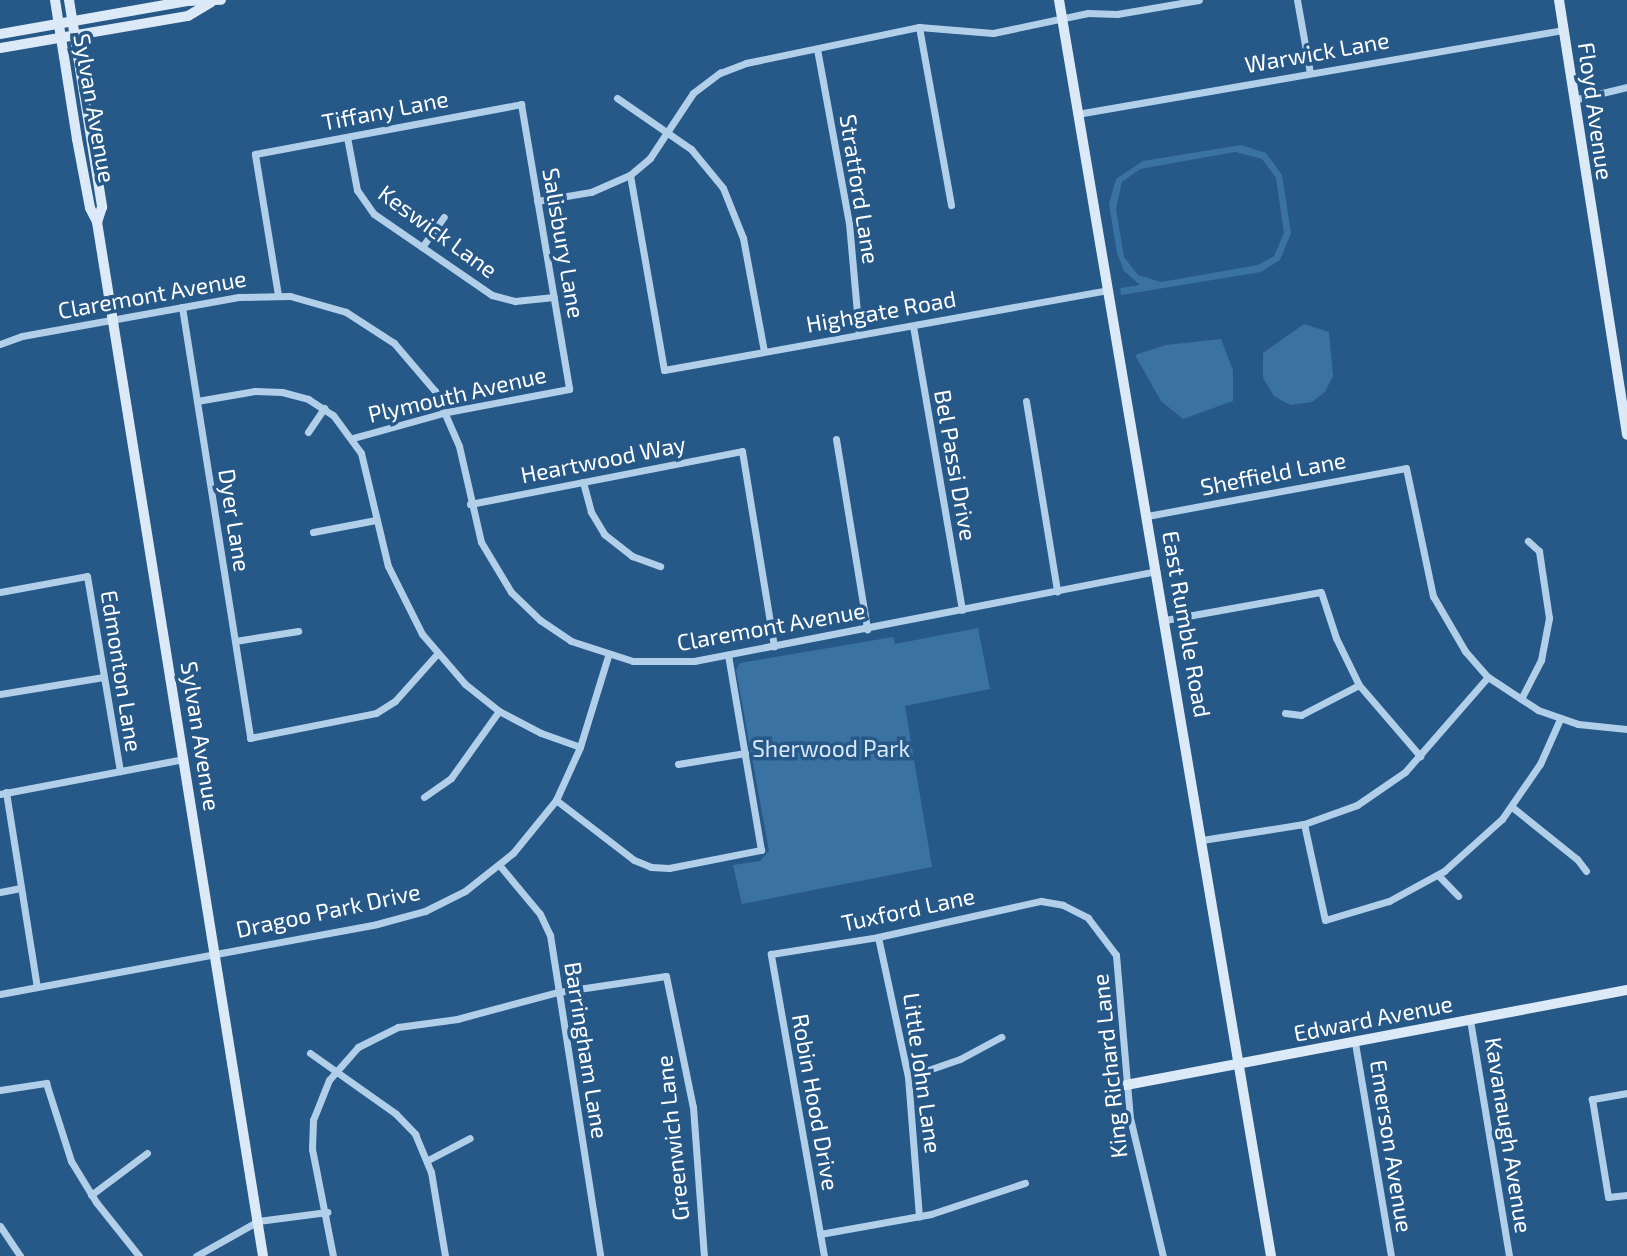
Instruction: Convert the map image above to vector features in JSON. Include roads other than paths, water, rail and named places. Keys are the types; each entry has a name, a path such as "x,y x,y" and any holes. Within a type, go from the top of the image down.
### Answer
{"street":[{"name":"Sylvan Avenue","path":"55,0 90,208 97,222 263,1256"},
{"name":"Sylvan Avenue","path":"69,0 102,207 97,222"},
{"name":"East Rumble Road","path":"1059,0 1105,291 1165,620 1271,1256"},
{"path":"537,201 591,192 630,175 650,158 692,93 720,73 919,27 993,33 1062,19 1199,0"},
{"path":"1297,0 1310,73"},
{"name":"Floyd Avenue","path":"1559,0 1571,100 1627,431"},
{"path":"0,34 187,1 216,1"},
{"path":"0,48 188,16 216,1"},
{"path":"919,27 951,205"},
{"name":"Warwick Lane","path":"1077,114 1564,30"},
{"name":"Stratford Lane","path":"817,49 849,223 859,335"},
{"path":"1571,100 1627,88"},
{"path":"617,98 667,131 702,160 733,207 764,351"},
{"name":"Tiffany Lane","path":"278,295 255,155 521,104"},
{"name":"Salisbury Lane","path":"521,104 569,388"},
{"name":"Keswick Lane","path":"347,137 361,199 374,214 503,299 554,297"},
{"name":"Highgate Road","path":"630,175 664,370 1105,291"},
{"path":"422,247 443,217"},
{"name":"Claremont Avenue","path":"0,344 182,307 278,295 324,303 377,329 424,374 447,412 481,542 511,592 556,632 608,656 673,664 867,629 1156,571"},
{"name":"Dyer Lane","path":"182,307 250,738 376,713 395,701 437,654"},
{"name":"Bel Passi Drive","path":"913,326 962,610"},
{"name":"Plymouth Avenue","path":"353,438 447,412 569,388"},
{"path":"197,401 272,391 296,395 324,408 353,438 366,467 376,520 397,590 437,654 499,711 541,733 580,747"},
{"path":"1026,401 1057,591"},
{"path":"308,432 324,408"},
{"path":"836,439 867,629"},
{"name":"Heartwood Way","path":"470,504 742,451 774,646"},
{"name":"Sheffield Lane","path":"1147,516 1406,468 1433,596 1455,637 1488,677"},
{"path":"583,482 591,512 604,534 624,551 660,566"},
{"path":"313,532 376,520"},
{"path":"1521,699 1541,660 1549,618 1539,551 1528,541"},
{"name":"Edmonton Lane","path":"0,592 87,576 120,771"},
{"path":"1165,620 1321,592 1336,638 1359,684 1420,756"},
{"path":"235,641 299,631"},
{"path":"556,800 634,860 651,867 669,868 761,850 728,655"},
{"name":"Dragoo Park Drive","path":"0,994 403,918 456,896 500,866 556,800 580,747 608,656"},
{"path":"0,694 104,677"},
{"path":"1202,840 1304,824 1367,799 1387,788 1420,756 1488,677 1521,699 1560,719 1627,729"},
{"path":"1285,713 1301,715 1359,684"},
{"path":"424,797 451,778 499,711"},
{"path":"1304,824 1325,920 1389,901 1438,875 1478,844 1512,807 1541,764 1560,719"},
{"path":"678,764 745,753"},
{"path":"37,987 3,793 184,759"},
{"path":"1512,807 1577,859 1586,872"},
{"name":"Barringham Lane","path":"500,866 546,924 600,1256"},
{"path":"1438,875 1458,896"},
{"path":"0,892 21,888"},
{"name":"Tuxford Lane","path":"771,954 878,937 1015,904 1053,903"},
{"name":"King Richard Lane","path":"1053,903 1075,910 1096,925 1116,955 1126,1085 1142,1181 1163,1256"},
{"name":"Little John Lane","path":"878,937 908,1077 919,1217"},
{"name":"Robin Hood Drive","path":"771,954 824,1256"},
{"name":"Greenwich Lane","path":"558,992 666,976 693,1107 704,1256"},
{"name":"Edward Avenue","path":"1126,1085 1627,990"},
{"path":"333,1256 312,1134 317,1105 335,1071 358,1047 385,1032 508,1007 558,992"},
{"name":"Kavanaugh Avenue","path":"1470,1020 1509,1256"},
{"path":"908,1077 960,1059 1001,1037"},
{"name":"Emerson Avenue","path":"1355,1043 1391,1256"},
{"path":"310,1053 406,1123 428,1160 445,1256"},
{"path":"0,1090 46,1083 63,1143 91,1195 139,1256"},
{"path":"1627,1093 1592,1099 1608,1198 1627,1195"},
{"path":"428,1160 470,1138"},
{"path":"91,1195 147,1153"},
{"path":"820,1234 919,1217 1025,1183"},
{"path":"196,1256 258,1221 327,1212"},
{"path":"0,1226 20,1256"}],"park label":[{"name":"Sherwood Park","path":"831,748"}]}
